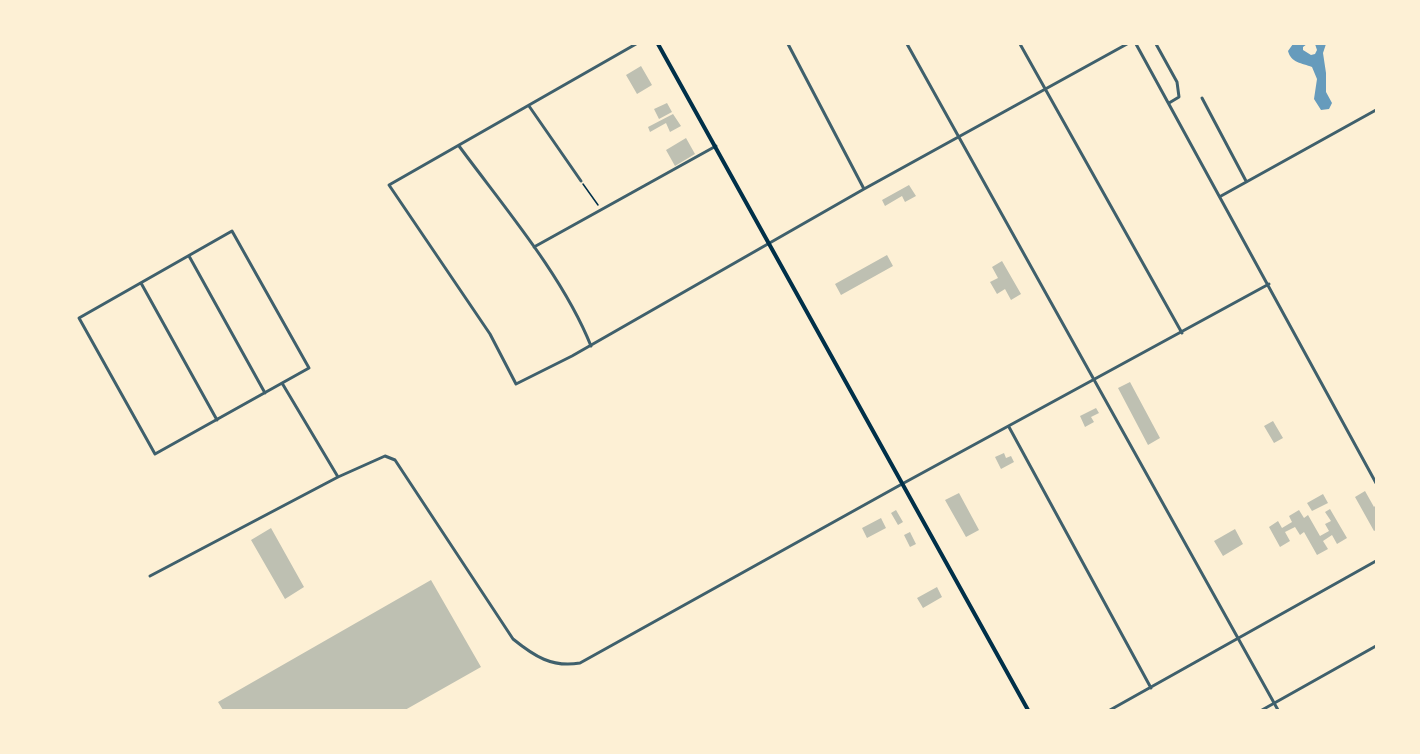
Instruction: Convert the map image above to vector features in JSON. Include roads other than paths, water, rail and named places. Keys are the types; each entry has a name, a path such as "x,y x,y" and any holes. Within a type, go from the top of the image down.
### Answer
{"main road":[{"path":"658,44 1028,711"}],"street":[{"path":"636,44 389,185 490,334 516,384 591,346 958,136 1127,44"},
{"path":"788,44 864,189"},
{"path":"907,44 1278,711"},
{"path":"1020,44 1182,333"},
{"path":"1136,44 1377,483"},
{"path":"1156,44 1178,82 1179,97 1169,103"},
{"path":"1202,98 1247,182"},
{"path":"529,106 581,181"},
{"path":"1221,196 1377,110"},
{"path":"459,146 534,247 581,322 591,346"},
{"path":"534,247 716,146"},
{"path":"232,231 309,368 155,454 79,318 189,256 232,231"},
{"path":"189,256 265,393"},
{"path":"141,283 217,420"},
{"path":"150,576 338,477 380,456 385,456 395,460 513,639 541,660 567,665 580,663 1269,284"},
{"path":"282,383 338,477"},
{"path":"1008,427 1151,688"},
{"path":"1110,711 1377,561"},
{"path":"1262,711 1377,646"}],"water":[{"path":"1293,44 1307,44 1303,50 1311,55 1317,50 1315,44 1326,44 1323,53 1326,92 1332,103 1329,109 1321,110 1314,99 1317,79 1312,67 1297,62 1289,55 1288,51"}]}
